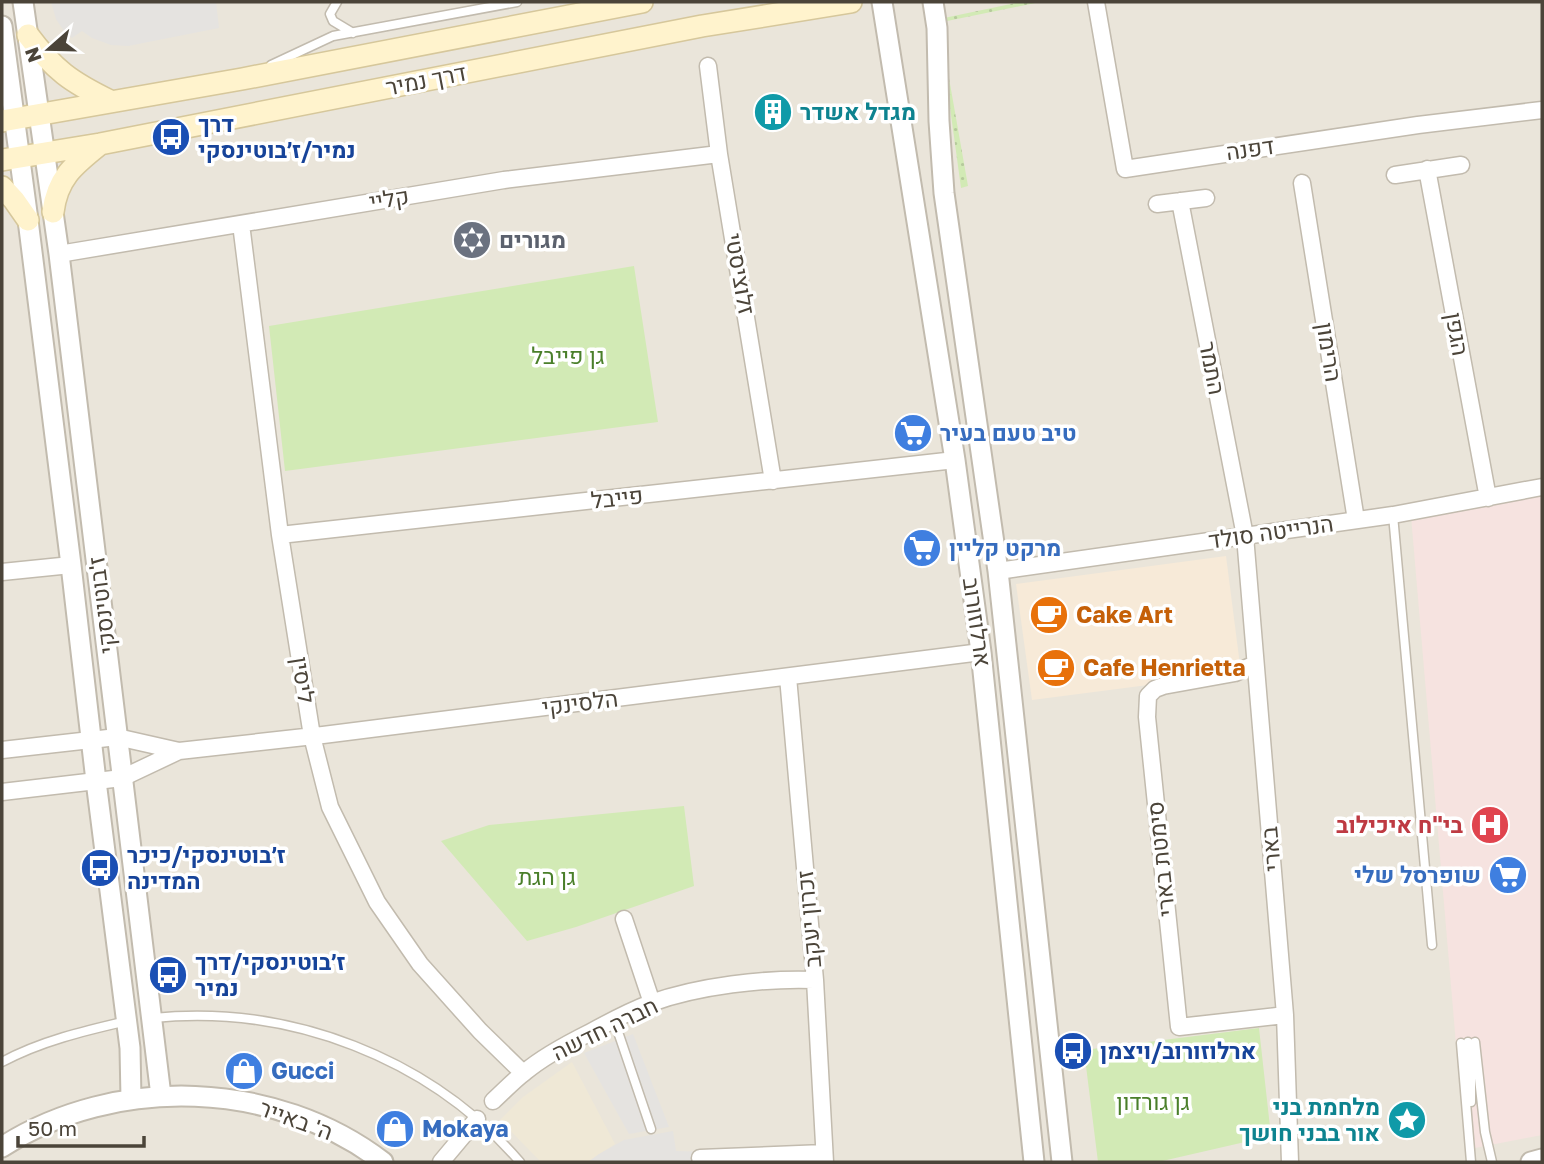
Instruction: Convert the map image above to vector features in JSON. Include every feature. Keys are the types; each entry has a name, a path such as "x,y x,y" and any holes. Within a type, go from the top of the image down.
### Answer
{"main road":[{"name":"דרך נמיר","path":"8,119 242,79 642,2"},
{"name":"דרך נמיר","path":"10,159 100,144 702,26 851,2"},
{"path":"28,35 44,57 71,80 110,101"},
{"path":"53,212 57,191 65,177 100,144"},
{"path":"2,187 27,220"}],"street":[{"name":"ז'בוטינסקי","path":"23,2 59,254 161,1096"},
{"name":"ארלוזורוב","path":"882,2 955,460 981,653 1034,1162"},
{"name":"ארלוזורוב","path":"933,2 944,193 998,571 1062,1162"},
{"name":"דפנה","path":"1097,2 1125,169 1418,125 1542,110"},
{"name":"ז'בוטינסקי","path":"2,26 10,159 27,220 127,1021 131,1098"},
{"name":"זלוציסטי","path":"708,66 719,154 773,481"},
{"name":"קליי","path":"59,254 504,180 719,154"},
{"path":"1395,175 1461,165"},
{"name":"הגפן","path":"1427,169 1488,498"},
{"name":"הרימון","path":"1303,183 1356,520"},
{"path":"1157,204 1206,198"},
{"name":"התמר","path":"1180,201 1245,536"},
{"name":"ליסין","path":"241,224 279,535 312,736 330,807 377,902 420,964 480,1031 523,1073"},
{"name":"פייבל","path":"279,535 955,460"},
{"name":"הנרייטה סולד","path":"998,571 1393,515 1542,487"},
{"name":"בארי","path":"1245,536 1285,1015 1290,1162"},
{"path":"2,572 71,565"},
{"name":"הלסינקי","path":"2,750 117,737 178,751 981,653"},
{"name":"סימטת בארי","path":"1255,664 1235,673 1163,686 1148,696 1147,717 1179,1027 1285,1015"},
{"name":"זכרון יעקב","path":"788,677 815,980 825,1158"},
{"name":"הלסינקי","path":"2,792 122,778 178,751"},
{"path":"624,919 652,1003"},
{"name":"חברה חדשה","path":"494,1101 541,1060 614,1020 652,1003 733,985 786,979 815,980"},
{"name":"ה' באייר","path":"2,1147 21,1134 74,1112 131,1098 161,1096 231,1099 299,1116 362,1146 383,1162"},
{"path":"441,1162 477,1119"},
{"path":"700,1158 825,1158"},
{"path":"1531,1162 1542,1159"}],"lane":[{"path":"337,2 330,14 332,22 353,33"},
{"path":"242,79 333,36 517,2"},
{"path":"1393,515 1432,945"},
{"path":"151,1018 210,1016 251,1019 333,1037 409,1071 444,1094 477,1119 520,1162"},
{"path":"614,1020 651,1129"},
{"path":"2,1062 46,1042 127,1021"},
{"path":"1471,1162 1468,1042 1492,1162"}],"shaded area":[{"path":"2,2 1542,2 1542,1162 2,1162"},
{"path":"51,2 216,2 219,28 128,46 111,45 82,31 72,38 56,19"},
{"name":"בי\"ח איכילוב","path":"1542,494 1542,1135 1465,1150 1411,516"},
{"path":"1226,556 1241,673 1032,700 1016,584"},
{"path":"633,1034 669,1127 629,1134 584,1053"},
{"path":"572,1062 615,1144 588,1162 541,1162 500,1120 523,1097"},
{"path":"673,1131 676,1151 709,1152 710,1162 588,1162 624,1140"}],"green space":[{"path":"1021,2 1040,2 947,21 940,27 968,186 961,188 939,27 944,18"},
{"name":"גן פייבל","path":"634,266 658,422 285,471 269,326"},
{"name":"גן הגת","path":"684,806 694,886 527,941 441,841 489,825"},
{"name":"גן גורדון","path":"1259,1028 1271,1136 1158,1162 1098,1162 1084,1050"}],"place":[{"name":"מגדל אשדר","path":"773,112"},
{"name":"דרך נמיר/ז׳בוטינסקי","path":"171,137"},
{"name":"מגורים","path":"472,240"},
{"name":"טיב טעם בעיר","path":"913,433"},
{"name":"מרקט קליין","path":"922,548"},
{"name":"Cake Art","path":"1049,615"},
{"name":"Cafe Henrietta","path":"1056,668"},
{"name":"בי\"ח איכילוב","path":"1490,825"},
{"name":"ז׳בוטינסקי/כיכר המדינה","path":"100,868"},
{"name":"שופרסל שלי","path":"1508,875"},
{"name":"ז׳בוטינסקי/דרך נמיר","path":"168,975"},
{"name":"ארלוזורוב/ויצמן","path":"1073,1051"},
{"name":"Gucci","path":"244,1071"},
{"name":"מלחמת בני אור בבני חושך","path":"1407,1120"},
{"name":"Mokaya","path":"395,1129"}]}
